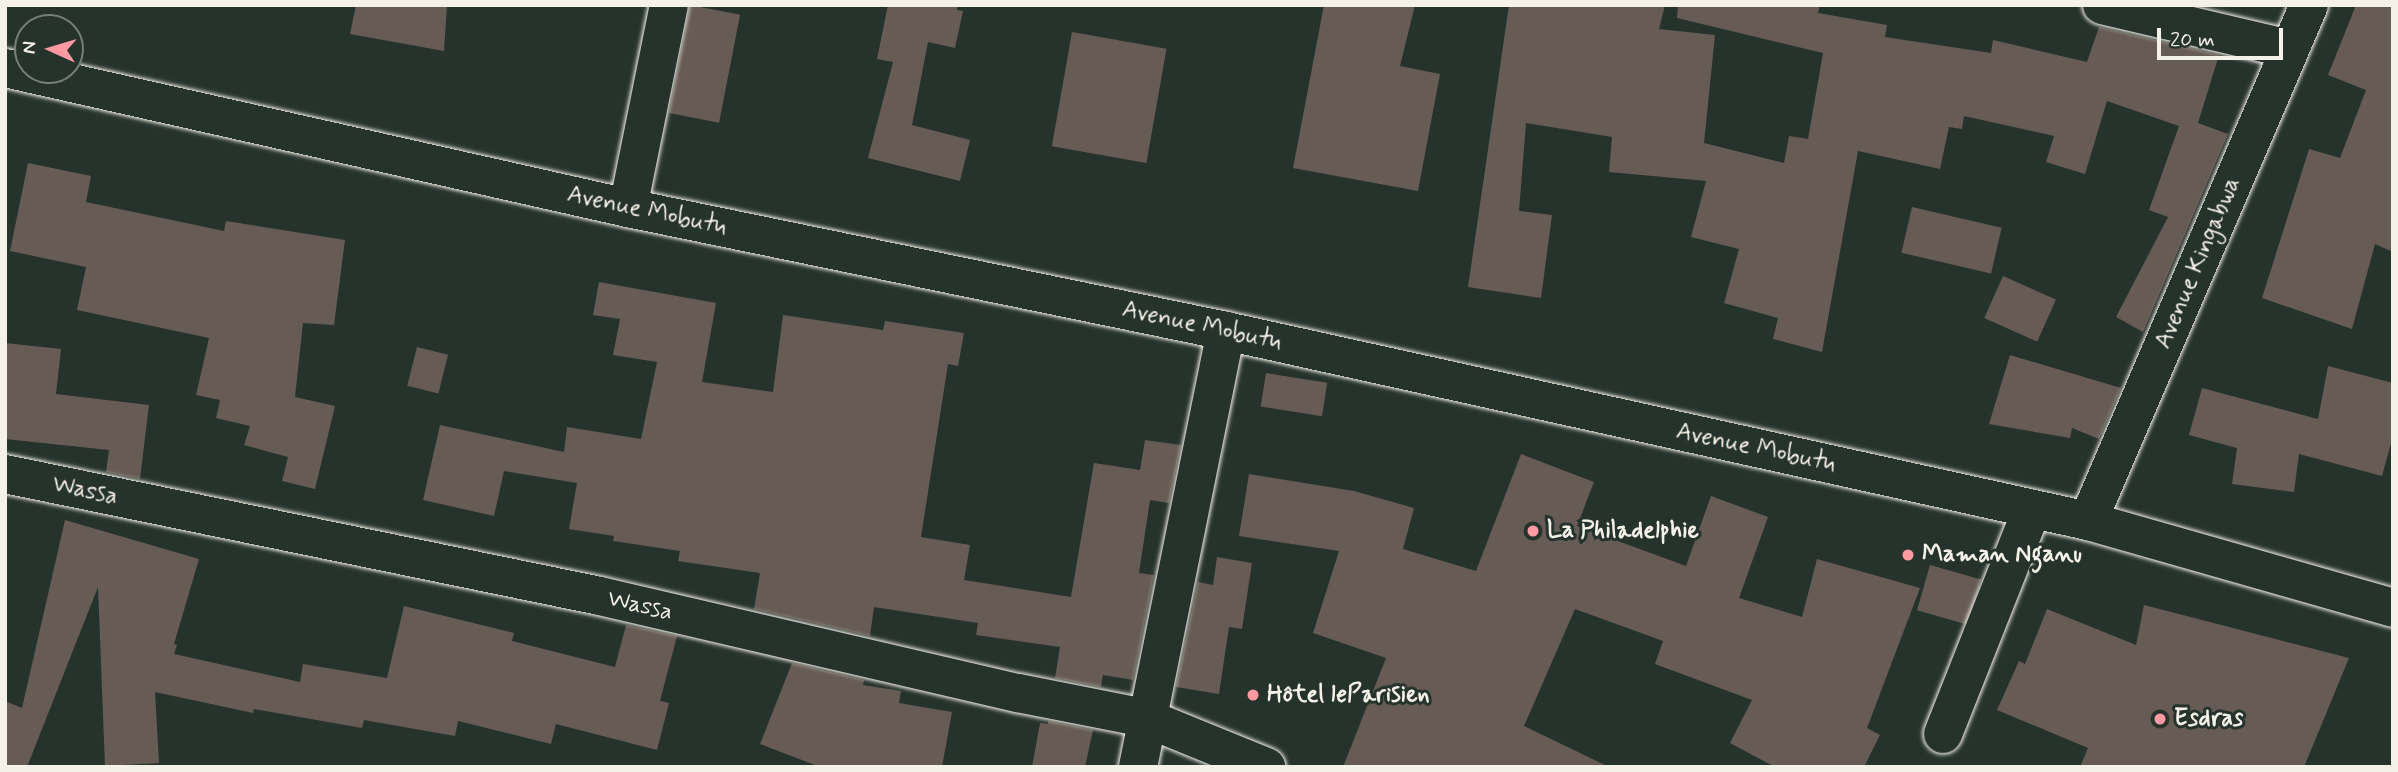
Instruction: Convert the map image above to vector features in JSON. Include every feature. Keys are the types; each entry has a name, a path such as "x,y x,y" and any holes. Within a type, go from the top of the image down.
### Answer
{"street":[{"path":"628,208 669,5"},
{"path":"2102,5 2289,49"},
{"name":"Avenue Kingabwa","path":"2088,521 2309,5"},
{"name":"Avenue Mobutu","path":"5,68 628,208 1226,331 2088,521 2393,608"},
{"path":"1138,767 1226,331"},
{"name":"Wassa","path":"5,474 600,596 1004,690 1146,718 1266,767"},
{"path":"1943,734 2032,509"}],"building":[{"path":"356,5 447,5 444,51 350,34"},
{"path":"690,5 740,15 719,123 669,113"},
{"path":"888,5 958,5 957,10 963,11 955,48 928,42 912,125 970,140 960,181 868,158 893,62 877,59"},
{"path":"1324,5 1415,5 1400,66 1440,74 1418,191 1293,168"},
{"path":"1509,5 1665,5 1659,29 1715,35 1704,143 1784,163 1789,136 1808,139 1823,53 1677,18 1678,5 1820,5 1818,13 1887,25 1885,37 1991,53 1993,40 2087,62 2099,27 2219,55 2198,123 2228,134 2143,332 2116,317 2168,217 2149,210 2179,126 2107,101 2085,174 2046,162 2054,136 1964,116 1962,129 1949,127 1940,169 1858,151 1822,352 1773,339 1778,318 1724,303 1739,249 1691,237 1706,181 1609,172 1612,137 1526,123 1519,211 1552,215 1541,298 1468,287"},
{"path":"2356,5 2393,5 2393,252 2375,244 2352,329 2262,298 2309,149 2340,158 2366,90 2328,75"},
{"path":"1072,32 1167,49 1146,163 1052,146"},
{"path":"28,163 91,176 86,202 224,231 226,221 345,240 334,325 303,323 295,397 335,406 315,489 282,481 288,457 244,445 250,426 216,418 220,400 196,395 209,338 77,310 86,267 10,251"},
{"path":"1912,207 2002,228 1991,273 1901,253"},
{"path":"2003,276 2056,300 2037,342 1984,318"},
{"path":"599,282 716,303 702,382 773,392 783,315 883,330 885,321 964,333 958,366 948,364 921,537 970,545 964,580 1071,597 1094,463 1140,470 1145,440 1181,445 1169,503 1150,500 1139,573 1154,575 1133,680 1103,675 1101,687 1055,678 1060,647 976,635 978,623 874,607 870,636 754,609 760,573 678,561 680,551 613,541 614,536 569,529 577,483 504,471 494,516 423,500 440,425 564,452 567,427 641,439 657,362 613,355 620,319 593,315"},
{"path":"5,343 61,349 56,394 149,405 140,479 106,472 109,450 5,439"},
{"path":"417,347 448,355 438,394 407,386"},
{"path":"2010,355 2121,388 2099,439 2072,428 2070,438 1989,424"},
{"path":"2328,366 2393,383 2393,436 2382,476 2299,454 2294,492 2232,484 2237,448 2189,435 2202,388 2318,419"},
{"path":"1266,373 1327,383 1322,416 1261,407"},
{"path":"1521,454 1594,482 1577,526 1686,566 1711,496 1768,517 1739,598 1802,617 1817,559 1920,588 1867,728 1880,735 1864,767 1775,767 1730,743 1752,700 1655,664 1663,641 1575,609 1524,726 1609,767 1343,767 1386,658 1313,633 1339,551 1239,536 1249,474 1354,491 1414,508 1403,549 1476,571"},
{"path":"65,520 199,559 174,644 177,645 174,654 300,682 303,664 387,678 404,606 514,633 512,641 615,667 626,625 677,636 660,701 669,703 657,750 556,724 551,744 458,721 455,736 364,720 362,728 254,709 253,713 155,692 159,763 105,766 98,587 27,767 5,767 5,701 22,708"},
{"path":"1217,557 1252,563 1242,629 1229,627 1219,694 1176,687 1198,582 1213,585"},
{"path":"1930,565 1981,580 1968,625 1917,610"},
{"path":"2144,605 2349,658 2304,767 2080,767 2088,748 1997,710 2019,661 2025,664 2047,609 2136,645"},
{"path":"792,663 864,680 863,685 901,691 899,703 952,712 942,767 820,767 760,744"},
{"path":"1048,721 1093,730 1085,767 1032,767 1040,723 1048,724"}],"place":[{"name":"La Philadelphie","path":"1533,531"},
{"name":"Maman Nganu","path":"1908,555"},
{"name":"Hôtel leParisien","path":"1253,695"},
{"name":"Esdras","path":"2160,719"}]}
